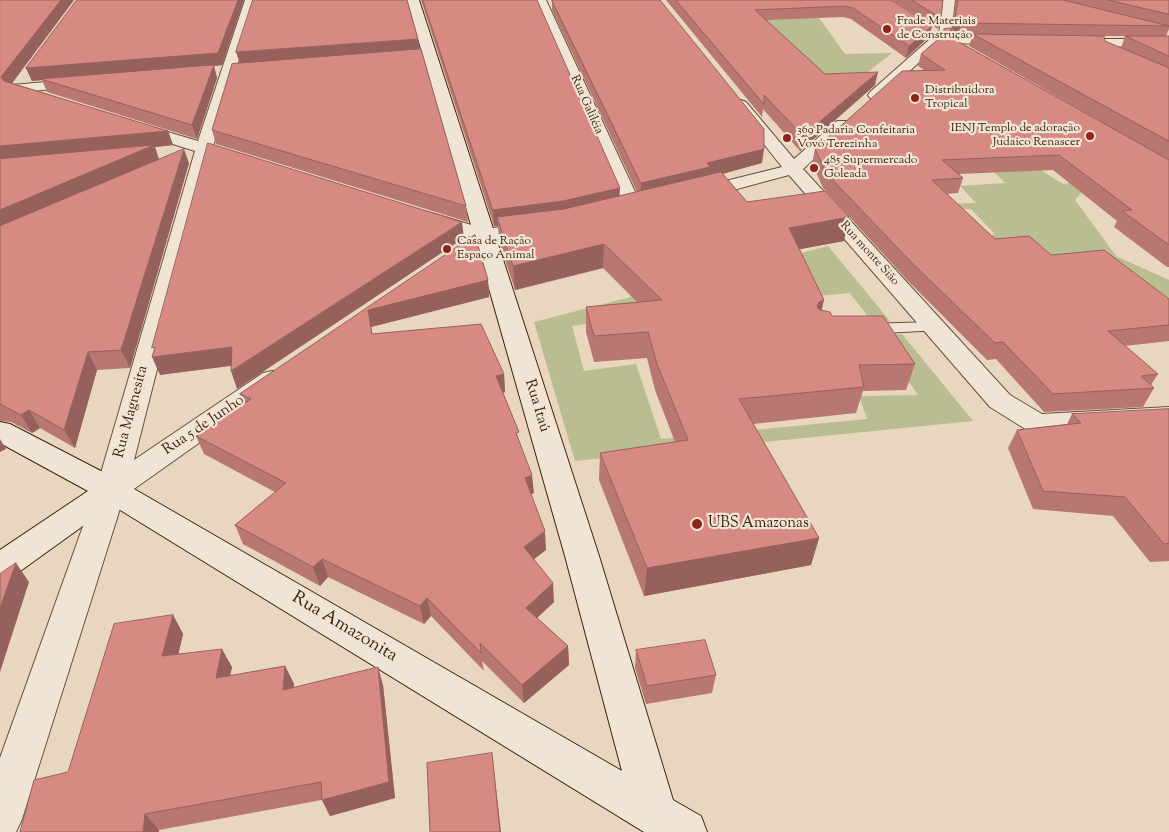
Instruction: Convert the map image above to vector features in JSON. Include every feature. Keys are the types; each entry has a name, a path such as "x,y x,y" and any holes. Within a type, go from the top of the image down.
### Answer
{"street":[{"name":"Rua Magnesita","path":"0,819 111,490 204,149 251,0"},
{"name":"Rua Itaú","path":"413,0 424,56 471,243 582,556 655,813"},
{"path":"681,198 793,169 942,38 949,0"},
{"name":"Rua Galiléia","path":"541,3 624,211 652,205"},
{"path":"942,38 1023,42"},
{"path":"942,38 970,54"},
{"path":"1060,43 1169,43"},
{"path":"1098,44 1124,56"},
{"path":"210,72 248,69"},
{"path":"16,89 28,72"},
{"path":"0,92 94,82"},
{"path":"16,89 54,101"},
{"name":"Rua monte Sião","path":"731,91 793,169 1000,401 1037,423 1169,416"},
{"path":"119,122 261,166"},
{"path":"171,157 204,149"},
{"path":"410,212 471,243 555,226"},
{"name":"Rua 5 de Junho","path":"0,568 289,368"},
{"name":"Rua Amazonita","path":"0,431 111,490 685,832"}],"lane":[{"path":"848,330 934,327"}],"green space":[{"path":"765,14 817,15 845,54 892,53 855,82 817,85 764,25"},
{"path":"972,150 1034,166 1063,184 1083,181 1088,185 1075,200 1116,256 1169,280 1169,318 975,239 995,234 971,209 856,212 851,207 976,203 960,186 1005,183"},
{"path":"828,246 890,321 872,322 850,293 753,302 572,326 584,371 636,364 661,439 867,419 859,396 918,395 878,337 902,334 973,421 575,461 534,322"}],"building":[{"path":"0,0 61,0 1,77 4,81 168,131 0,146"},
{"path":"77,0 238,0 218,53 26,68"},
{"path":"253,0 407,0 418,39 236,52"},
{"path":"423,0 537,0 620,188 563,201 493,210"},
{"path":"552,0 660,0 764,129 764,149 707,163 710,167 641,183"},
{"path":"676,0 891,0 932,26 909,46 853,8 845,6 755,10 825,74 878,72 803,136 764,95 764,104"},
{"path":"912,0 943,0 941,18"},
{"path":"958,0 1063,0 1169,26 961,23 954,28"},
{"path":"1108,0 1169,0 1169,14"},
{"path":"953,28 948,32 950,37 1169,160 1169,245 1122,211 1132,210 1059,155 942,160 963,178 932,180 995,239 1029,236 1051,255 1104,250 1169,299 1169,325 1108,331 1158,374 1141,376 1154,388 1053,394 1003,342 995,343 913,264 826,173 815,149 902,71 945,70 921,54 943,35 944,29"},
{"path":"973,34 1104,36 1105,41 1169,68 1169,141"},
{"path":"1126,36 1169,36 1169,56"},
{"path":"421,49 466,206 212,130 232,64"},
{"path":"214,65 192,125 41,79"},
{"path":"208,143 462,222 231,371 232,347 152,357 155,347 152,348"},
{"path":"154,145 0,210 0,159"},
{"path":"184,149 121,350 88,352 64,430 29,410 21,415 0,404 0,226"},
{"path":"721,172 747,202 825,191 849,217 789,228 824,300 819,302 817,307 820,310 830,312 832,316 883,316 915,364 859,365 864,387 739,399 819,538 647,568 600,453 688,440 657,364 648,332 594,336 586,307 662,300 604,244 513,266 497,217 564,209"},
{"path":"475,235 488,280 368,310 372,334 481,324 504,374 496,376 519,432 516,433 532,475 525,478 545,531 524,547 553,583 526,608 568,646 522,685 480,643 481,653 427,598 420,606 322,559 313,567 235,525 286,483 196,436 251,399 240,394"},
{"path":"1169,409 1169,543 1164,544 1125,497 1043,491 1017,430 1081,423 1072,414"},
{"path":"16,563 0,608 0,574"},
{"path":"173,615 162,656 222,649 216,678 285,666 283,690 378,667 389,782 322,800 321,782 145,814 143,832 20,832 34,780 68,772 114,624"},
{"path":"705,640 716,675 647,686 636,650"},
{"path":"492,753 500,832 430,832 427,763"}],"place":[{"name":"Frade Materiais de Construção","path":"887,29"},
{"name":"Distribuidora Tropical","path":"915,98"},
{"name":"IENJ Templo de adoração Judaico Renascer","path":"1090,136"},
{"name":"369 Padaria Confeitaria Vovó Terezinha","path":"787,138"},
{"name":"485 Supermercado Goleada","path":"814,168"},
{"name":"Casa de Ração Espaço Animal","path":"447,249"},
{"name":"UBS Amazonas","path":"697,524"}]}
